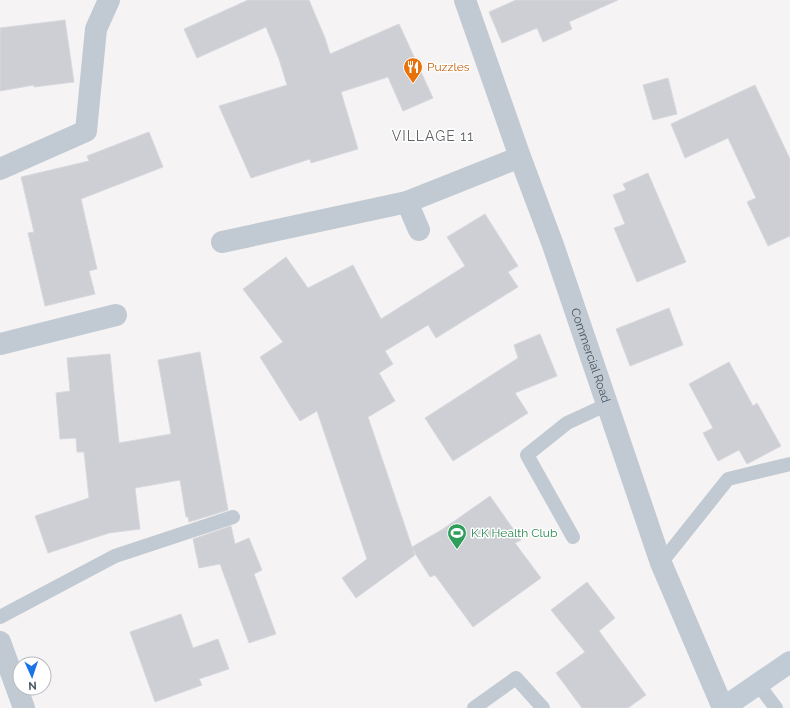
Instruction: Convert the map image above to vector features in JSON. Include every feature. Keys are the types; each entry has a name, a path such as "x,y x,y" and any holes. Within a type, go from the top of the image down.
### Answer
{"main road":[{"path":"723,708 790,662"}],"street":[{"path":"0,170 86,131 96,29 109,0"},
{"name":"Commercial Road","path":"465,0 608,404 661,563 723,708"},
{"path":"222,242 407,202 520,157"},
{"path":"407,202 419,230"},
{"path":"0,344 116,315"},
{"path":"0,642 24,708"}],"lane":[{"path":"573,537 528,455 567,423 608,404"},
{"path":"661,563 728,479 790,464"},
{"path":"0,616 115,556 233,518"},
{"path":"474,708 516,678 543,708"},
{"path":"758,684 776,708"}],"building":[{"path":"248,0 309,0 330,54 399,24 433,98 403,111 388,77 341,92 358,149 311,163 310,159 251,178 219,106 287,85 279,59 266,27 197,58 184,29"},
{"path":"516,0 618,0 569,22 572,29 543,42 537,28 502,43 489,12"},
{"path":"65,20 74,82 34,87 34,85 0,91 0,28"},
{"path":"668,78 677,114 653,120 643,85"},
{"path":"755,85 790,159 790,236 768,246 747,202 756,198 728,138 685,158 671,124"},
{"path":"149,132 163,167 81,199 97,269 89,271 95,294 45,306 28,233 34,232 21,177 89,161 87,156"},
{"path":"648,173 686,262 637,282 614,228 625,224 613,195 626,190 623,184"},
{"path":"485,214 518,266 508,272 518,287 436,338 428,325 385,351 393,364 379,373 395,401 368,417 412,547 443,529 490,496 521,540 515,543 541,578 473,627 435,575 430,577 413,550 415,555 356,598 342,578 367,559 317,411 300,421 260,357 283,342 243,289 286,257 308,288 353,265 381,319 465,266 447,237"},
{"path":"669,308 683,345 630,366 616,329"},
{"path":"540,334 557,376 515,393 528,413 453,461 425,418 518,358 514,345"},
{"path":"200,352 228,510 189,522 188,517 186,517 180,480 135,488 140,529 109,533 48,553 35,516 89,498 84,452 77,452 76,438 60,439 56,393 70,391 67,358 110,354 119,443 171,434 158,360"},
{"path":"729,362 753,406 757,403 781,446 747,464 739,450 718,461 703,433 713,428 689,384"},
{"path":"231,526 235,544 249,538 262,570 254,574 276,634 249,643 220,564 199,568 193,539"},
{"path":"587,582 615,618 599,631 646,695 628,708 582,708 556,673 585,652 551,610"},
{"path":"181,614 193,648 218,639 229,669 199,679 202,685 155,702 130,632"}],"place":[{"name":"Puzzles","path":"413,84"},
{"name":"K.K Health Club","path":"457,550"}],"district":[{"name":"VILLAGE 11","path":"433,136"}]}
